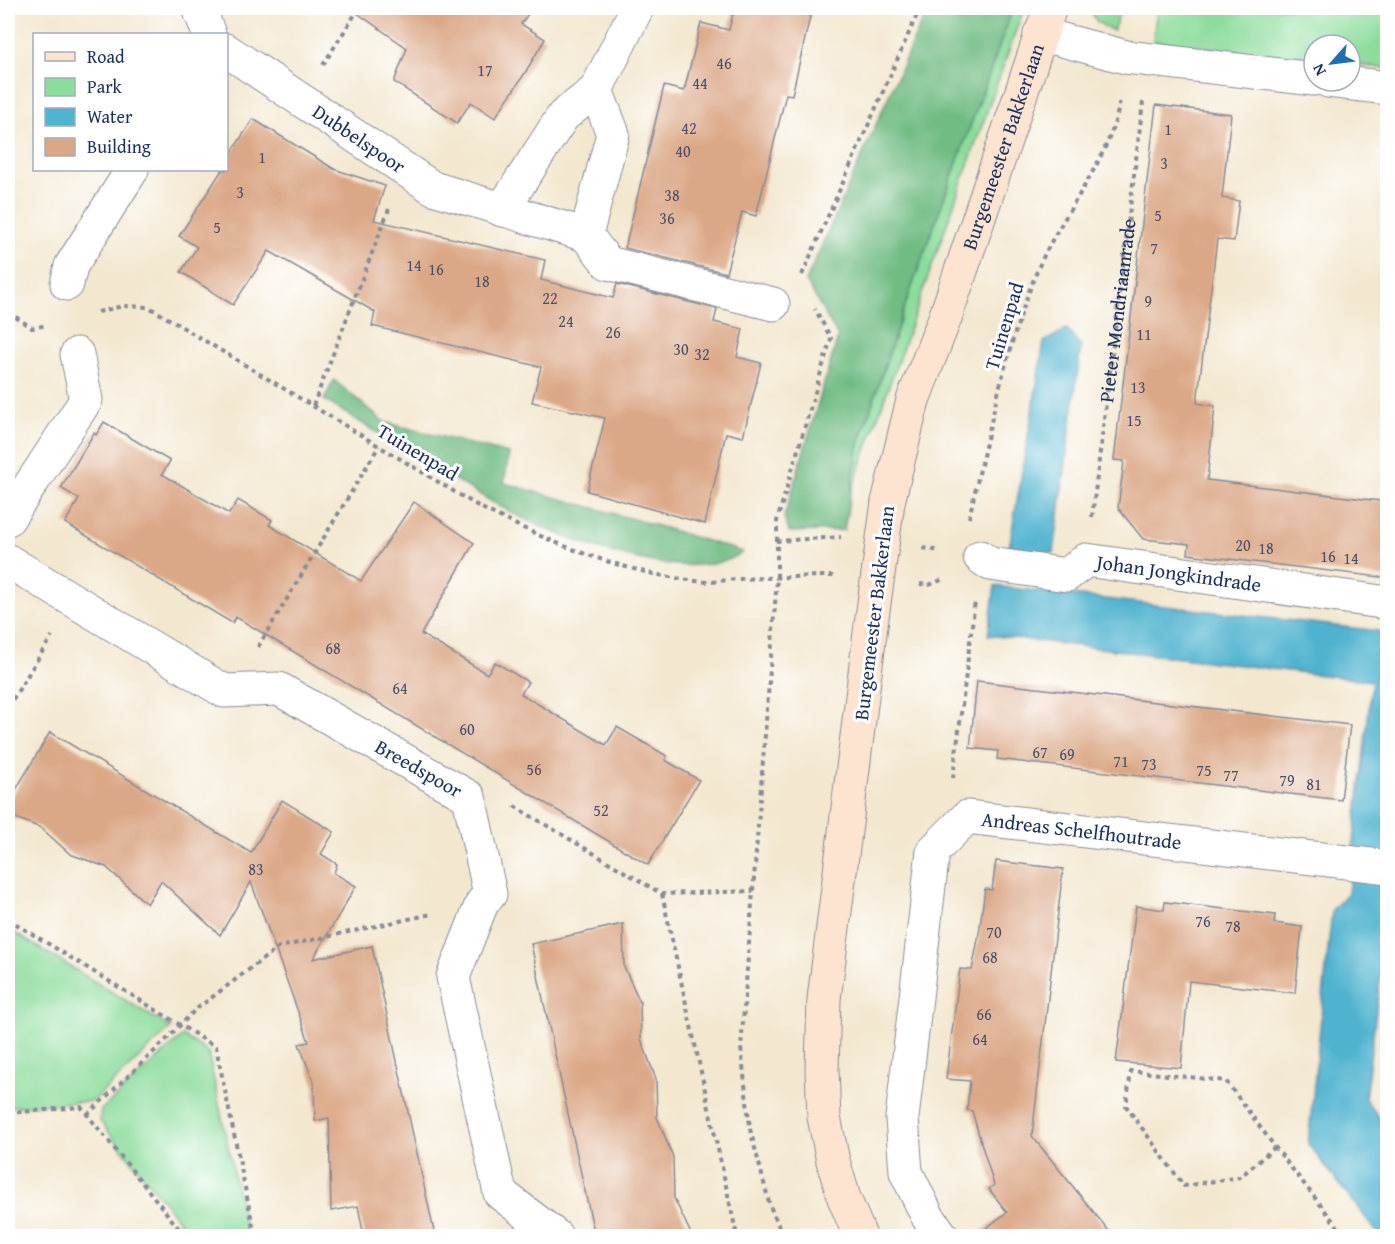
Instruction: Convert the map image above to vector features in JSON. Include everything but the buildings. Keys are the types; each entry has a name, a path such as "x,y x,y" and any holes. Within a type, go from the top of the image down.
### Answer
{"street":[{"path":"199,8 209,33"},
{"path":"502,210 563,116 596,90 637,8"},
{"path":"1045,21 1137,59 1302,78"},
{"name":"Burgemeester Bakkerlaan","path":"861,1236 844,1198 833,1161 824,1117 822,1070 824,999 888,502 913,400 945,318 1045,21"},
{"name":"Dubbelspoor","path":"228,51 433,188 586,234"},
{"path":"1362,85 1388,88"},
{"path":"596,90 613,134 586,234 608,263 774,304"},
{"path":"67,284 71,266 131,171"},
{"path":"8,519 86,400 77,354"},
{"name":"Johan Jongkindrade","path":"971,555 990,564 1067,575 1086,560 1388,603"},
{"name":"Breedspoor","path":"8,561 224,691 279,689 469,797 490,894 482,903 453,977 500,1193 556,1236"},
{"name":"Andreas Schelfhoutrade","path":"942,1236 928,1218 906,1172 902,1118 933,851 967,817 1388,867"}],"path":[{"path":"301,100 359,8"},
{"path":"801,279 920,8"},
{"name":"Tuinenpad","path":"913,584 929,585 942,580 957,571 971,555 992,416 1022,309 1038,268 1106,145 1137,59"},
{"name":"Pieter Mondriaanrade","path":"1086,560 1137,59"},
{"path":"313,406 404,169"},
{"name":"Tuinenpad","path":"91,314 123,306 149,307 478,506 520,528 615,565 662,576 710,582 735,579 837,576"},
{"path":"783,1236 770,1206 750,1129 741,1048 777,578 777,520 831,338 814,307"},
{"path":"8,312 32,328 51,324"},
{"path":"231,691 379,446"},
{"path":"776,541 842,537"},
{"path":"952,830 952,786 971,555"},
{"path":"8,707 75,601"},
{"path":"469,797 506,802 662,894 753,891"},
{"path":"662,894 737,1236"},
{"path":"87,1116 195,1010 279,947 482,903"},
{"path":"8,919 216,1047 255,1236"},
{"path":"1275,1148 1240,1177 1184,1186 1126,1106 1131,1071 1226,1081 1275,1148 1345,1236"},
{"path":"8,1113 81,1107 185,1236"}],"green space":[{"path":"928,8 1013,8 902,314 859,444 844,530 789,532 784,517 838,337 806,281"},
{"path":"1013,8 1024,8 849,498 859,444 902,314"},
{"path":"1089,8 1121,8 1113,31 1097,22"},
{"path":"1157,8 1387,8 1387,69 1362,66 1362,33 1302,33 1302,59 1153,41"},
{"path":"334,380 384,422 509,454 504,483 743,552 722,562 697,565 669,564 640,560 558,534 486,498 324,400"},
{"path":"8,929 171,1028 93,1101 8,1107"},
{"path":"183,1036 208,1052 247,1236 191,1236 100,1121 101,1110"}],"water":[{"path":"1067,329 1081,346 1054,553 1009,548 1044,342"},
{"path":"995,586 1387,632 1388,916 1365,1099 1387,1127 1387,1236 1380,1236 1308,1144 1332,910 1348,893 1372,681 988,635"}]}
